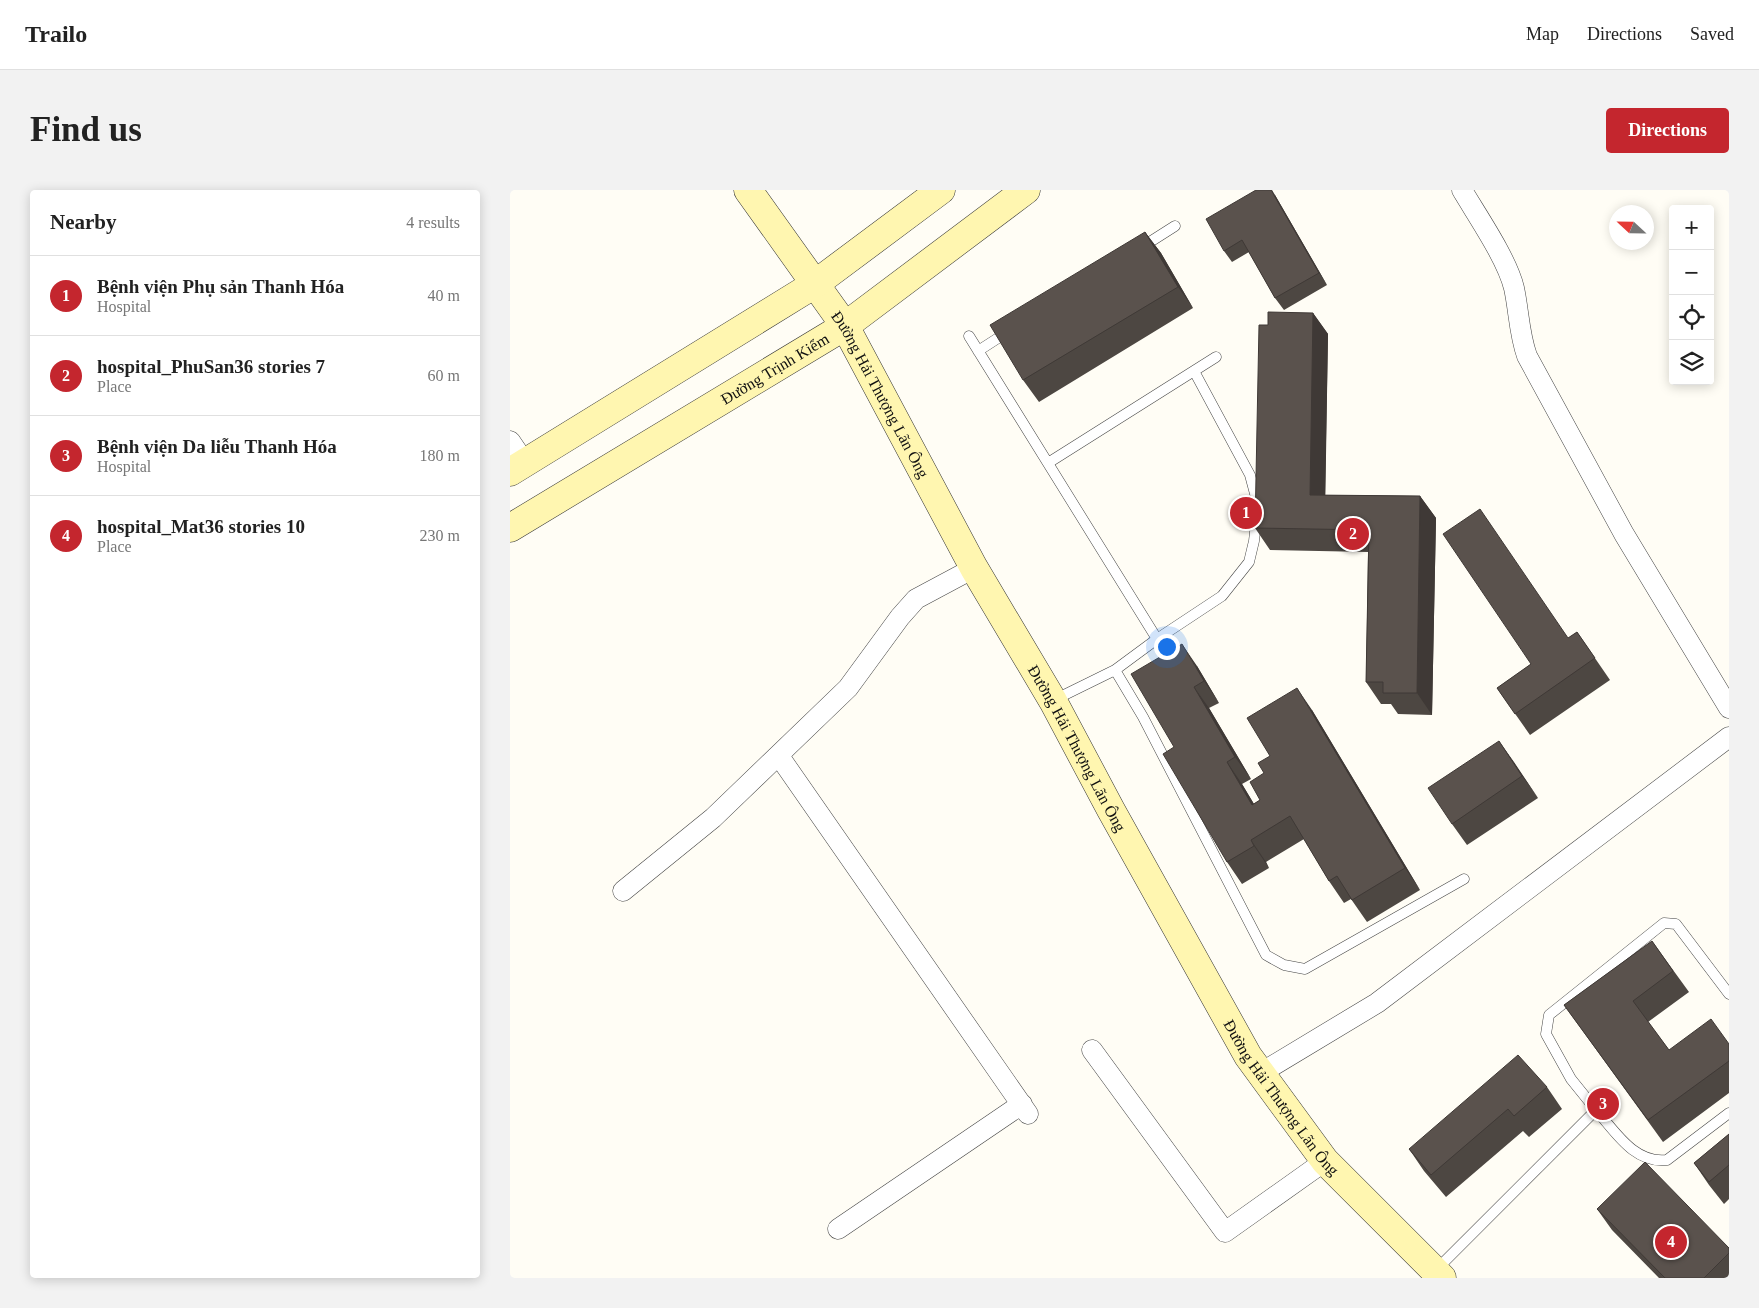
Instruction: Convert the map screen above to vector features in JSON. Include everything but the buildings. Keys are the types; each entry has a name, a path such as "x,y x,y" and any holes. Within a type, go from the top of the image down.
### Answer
{"main road":[{"name":"Đường Hải Thượng Lãn Ông","path":"748,190 845,326 974,568 1053,701 1110,810 1259,1074 1324,1161 1438,1274"},
{"path":"515,459 815,284 941,190"},
{"name":"Đường Trịnh Kiểm","path":"510,528 845,326 1026,190"}],"street":[{"path":"1462,190 1509,272 1514,288 1521,340 1527,356 1624,534 1729,708"},
{"path":"623,891 713,818 848,688 900,617 916,599 974,568"},
{"path":"1259,1074 1376,1003 1729,737"},
{"path":"779,756 1025,1109 838,1229"},
{"path":"1092,1050 1225,1232 1324,1161"}],"lane":[{"path":"1134,252 1176,226"},
{"path":"978,351 1019,325"},
{"path":"969,336 1157,638"},
{"path":"1048,463 1216,357"},
{"path":"1053,701 1115,670 1157,638 1222,596 1249,562 1254,540 1258,505 1250,476 1194,371"},
{"path":"1115,670 1143,717 1266,955 1284,965 1305,969 1464,879"},
{"path":"1729,994 1676,924 1664,923 1548,1015 1546,1034 1571,1079 1634,1152 1655,1161 1667,1160 1729,1113"},
{"path":"1438,1274 1596,1110"}],"place":[{"name":"Bệnh viện Phụ sản Thanh Hóa","path":"1246,513"},
{"name":"hospital_PhuSan36 stories 7","path":"1353,534"},
{"name":"Bệnh viện Da liễu Thanh Hóa","path":"1603,1104"},
{"name":"hospital_Mat36 stories 10","path":"1671,1242"}]}
